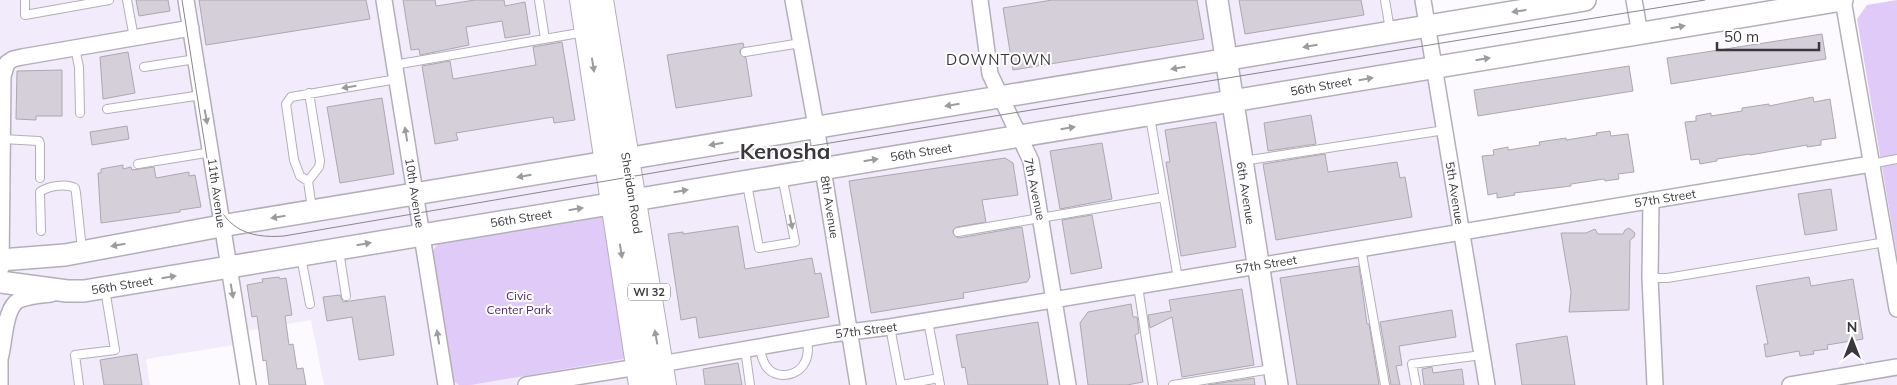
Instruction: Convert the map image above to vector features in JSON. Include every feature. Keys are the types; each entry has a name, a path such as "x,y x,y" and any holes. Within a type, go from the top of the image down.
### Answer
{"main road":[{"name":"Sheridan Road","path":"582,0 587,32 617,161"},
{"name":"Sheridan Road","path":"601,0 617,161 623,201 639,376"},
{"name":"Sheridan Road","path":"623,201 662,375"}],"street":[{"name":"11th Avenue","path":"186,0 212,152 221,226 248,385"},
{"name":"10th Avenue","path":"384,0 446,385"},
{"name":"8th Avenue","path":"793,0 823,167 858,385"},
{"name":"7th Avenue","path":"980,0 990,74 1031,161 1068,385"},
{"name":"6th Avenue","path":"1217,0 1276,377"},
{"name":"5th Avenue","path":"1423,0 1487,385"},
{"path":"0,260 82,252 221,226 415,195 816,126 1585,0"},
{"path":"1634,0 1640,34"},
{"path":"1842,0 1897,309"},
{"name":"56th Street","path":"0,282 67,291 104,287 1842,0"},
{"path":"0,277 3,74 7,63 22,57 191,28"},
{"name":"57th Street","path":"662,375 752,348 807,338 928,321 1871,164"},
{"path":"1651,200 1650,278 1655,385"},
{"path":"0,385 0,358 4,344 7,317 13,305 22,299 67,291"},
{"path":"1790,385 1834,382 1897,367"},
{"path":"526,385 639,376"}],"lane":[{"path":"25,0 25,15 110,0"},
{"path":"127,0 134,38"},
{"path":"539,0 545,39"},
{"path":"1385,0 1391,32"},
{"path":"308,181 300,176 294,160 286,104 291,96 545,39 587,32"},
{"path":"745,52 801,43"},
{"path":"75,48 79,67 80,113"},
{"path":"144,67 196,59"},
{"path":"309,93 320,161 319,167 308,181 313,212"},
{"path":"107,109 202,95"},
{"path":"1150,115 1178,279"},
{"path":"1241,162 1445,130"},
{"path":"2,139 39,140 40,178"},
{"path":"138,164 212,152"},
{"path":"1871,164 1897,159"},
{"path":"746,180 759,248 794,242 782,174"},
{"path":"41,231 40,192 49,187 71,186 75,188 82,252"},
{"path":"958,232 1164,197"},
{"path":"1650,278 1667,278 1886,242"},
{"path":"1361,248 1385,385"},
{"path":"338,249 346,296"},
{"path":"301,255 310,304"},
{"path":"1138,286 1154,385"},
{"path":"79,385 75,355 115,350 104,287"},
{"path":"890,327 902,385 939,382 928,321"},
{"path":"752,348 770,371 777,375 785,376 800,368 806,361 808,350 807,338"},
{"path":"750,385 752,348"},
{"path":"1416,385 1412,364 1482,355"},
{"path":"1174,385 1276,377"}],"shaded area":[{"path":"0,0 1423,0 1461,232 1871,164 1881,241 1897,320 1897,385 324,385 311,320 240,332 241,344 146,359 150,385 0,385"}],"green space":[{"path":"1897,0 1897,256 1857,19 1867,5"},
{"name":"Civic Center Park","path":"601,215 609,222 629,348 623,359 471,385 459,385 451,379 432,253 439,241"}],"building":[{"path":"136,0 168,0 170,11 139,16"},
{"path":"199,0 366,0 370,19 206,45"},
{"path":"403,0 435,0 436,6 475,0 504,0 505,6 525,2 530,34 505,38 502,21 466,27 469,45 420,55 419,49 411,50"},
{"path":"1052,0 1197,0 1204,39 1013,70 1003,8"},
{"path":"1239,0 1361,0 1364,15 1245,34"},
{"path":"1822,34 1826,59 1671,84 1667,58"},
{"path":"562,42 575,120 554,123 553,117 456,133 458,140 435,144 422,66 450,61 453,79 536,65 533,47"},
{"path":"743,43 744,47 740,50 740,53 746,58 752,96 676,108 667,55"},
{"path":"128,52 135,93 103,99 100,57"},
{"path":"1629,66 1633,91 1478,116 1474,90"},
{"path":"62,70 62,116 36,116 36,120 16,119 17,71"},
{"path":"1813,97 1814,102 1830,99 1836,138 1821,140 1821,145 1807,147 1807,145 1717,159 1717,161 1700,164 1699,159 1691,160 1685,122 1696,121 1696,116 1711,113 1711,116 1742,111 1742,108 1769,104 1769,106"},
{"path":"382,98 394,174 340,183 327,107"},
{"path":"1311,115 1316,144 1268,151 1264,123"},
{"path":"1216,122 1236,247 1181,256 1166,162 1170,162 1165,130"},
{"path":"127,126 129,139 92,145 90,132"},
{"path":"1610,131 1611,136 1628,134 1634,172 1618,174 1619,179 1605,181 1604,179 1571,184 1571,186 1514,193 1515,195 1497,198 1497,193 1488,195 1482,156 1494,155 1493,150 1508,147 1508,150 1540,145 1539,142 1566,138 1566,140"},
{"path":"1102,143 1112,199 1060,209 1050,151"},
{"path":"1325,154 1328,172 1397,162 1400,178 1405,177 1412,217 1276,240 1263,164"},
{"path":"1005,158 1013,163 1018,195 982,200 986,222 957,227 953,230 953,233 959,238 1022,227 1030,277 1027,282 963,293 964,298 871,313 849,181"},
{"path":"123,165 123,169 131,167 132,170 154,167 156,178 189,172 189,176 195,175 201,207 180,210 180,212 101,223 98,173 101,173 101,169"},
{"path":"1831,189 1837,230 1805,235 1798,194"},
{"path":"1092,215 1102,268 1071,274 1062,220"},
{"path":"738,226 745,269 812,258 815,274 821,273 829,317 699,338 696,317 681,320 668,234 683,232 683,234"},
{"path":"1629,228 1635,233 1634,237 1630,240 1629,310 1569,312 1571,292 1561,233 1586,233 1595,229 1598,234 1623,234"},
{"path":"1359,266 1367,324 1369,324 1379,385 1297,385 1280,278"},
{"path":"279,277 280,279 286,278 292,315 285,316 289,345 293,344 297,369 303,368 306,385 269,385 266,360 263,361 257,316 252,317 247,285 263,282 262,279"},
{"path":"1809,277 1811,286 1853,279 1863,339 1827,345 1828,349 1813,351 1814,354 1800,356 1799,351 1766,357 1764,344 1768,344 1756,286"},
{"path":"1242,289 1254,365 1182,377 1172,317 1150,328 1148,315 1171,311 1169,300"},
{"path":"340,295 343,302 385,296 394,355 359,360 352,317 327,321 323,297"},
{"path":"1131,304 1133,317 1137,317 1139,333 1135,335 1143,382 1127,385 1088,385 1080,323 1088,312"},
{"path":"1452,310 1456,337 1399,346 1402,365 1396,366 1400,385 1391,385 1380,322"},
{"path":"1038,322 1048,385 968,385 965,367 962,368 956,335"},
{"path":"1567,336 1575,385 1522,385 1516,344"},
{"path":"137,354 142,385 104,385 100,360"},
{"path":"738,363 742,385 705,385 703,369"},
{"path":"1432,367 1433,373 1462,369 1464,385 1424,385 1422,369"},
{"path":"1254,378 1255,385 1208,385"}],"tram line":[{"path":"182,0 212,190 217,203 230,222 247,233 270,236 284,236 799,148 1705,0"}],"district":[{"name":"DOWNTOWN","path":"999,59"},
{"name":"Kenosha","path":"785,151"}]}
